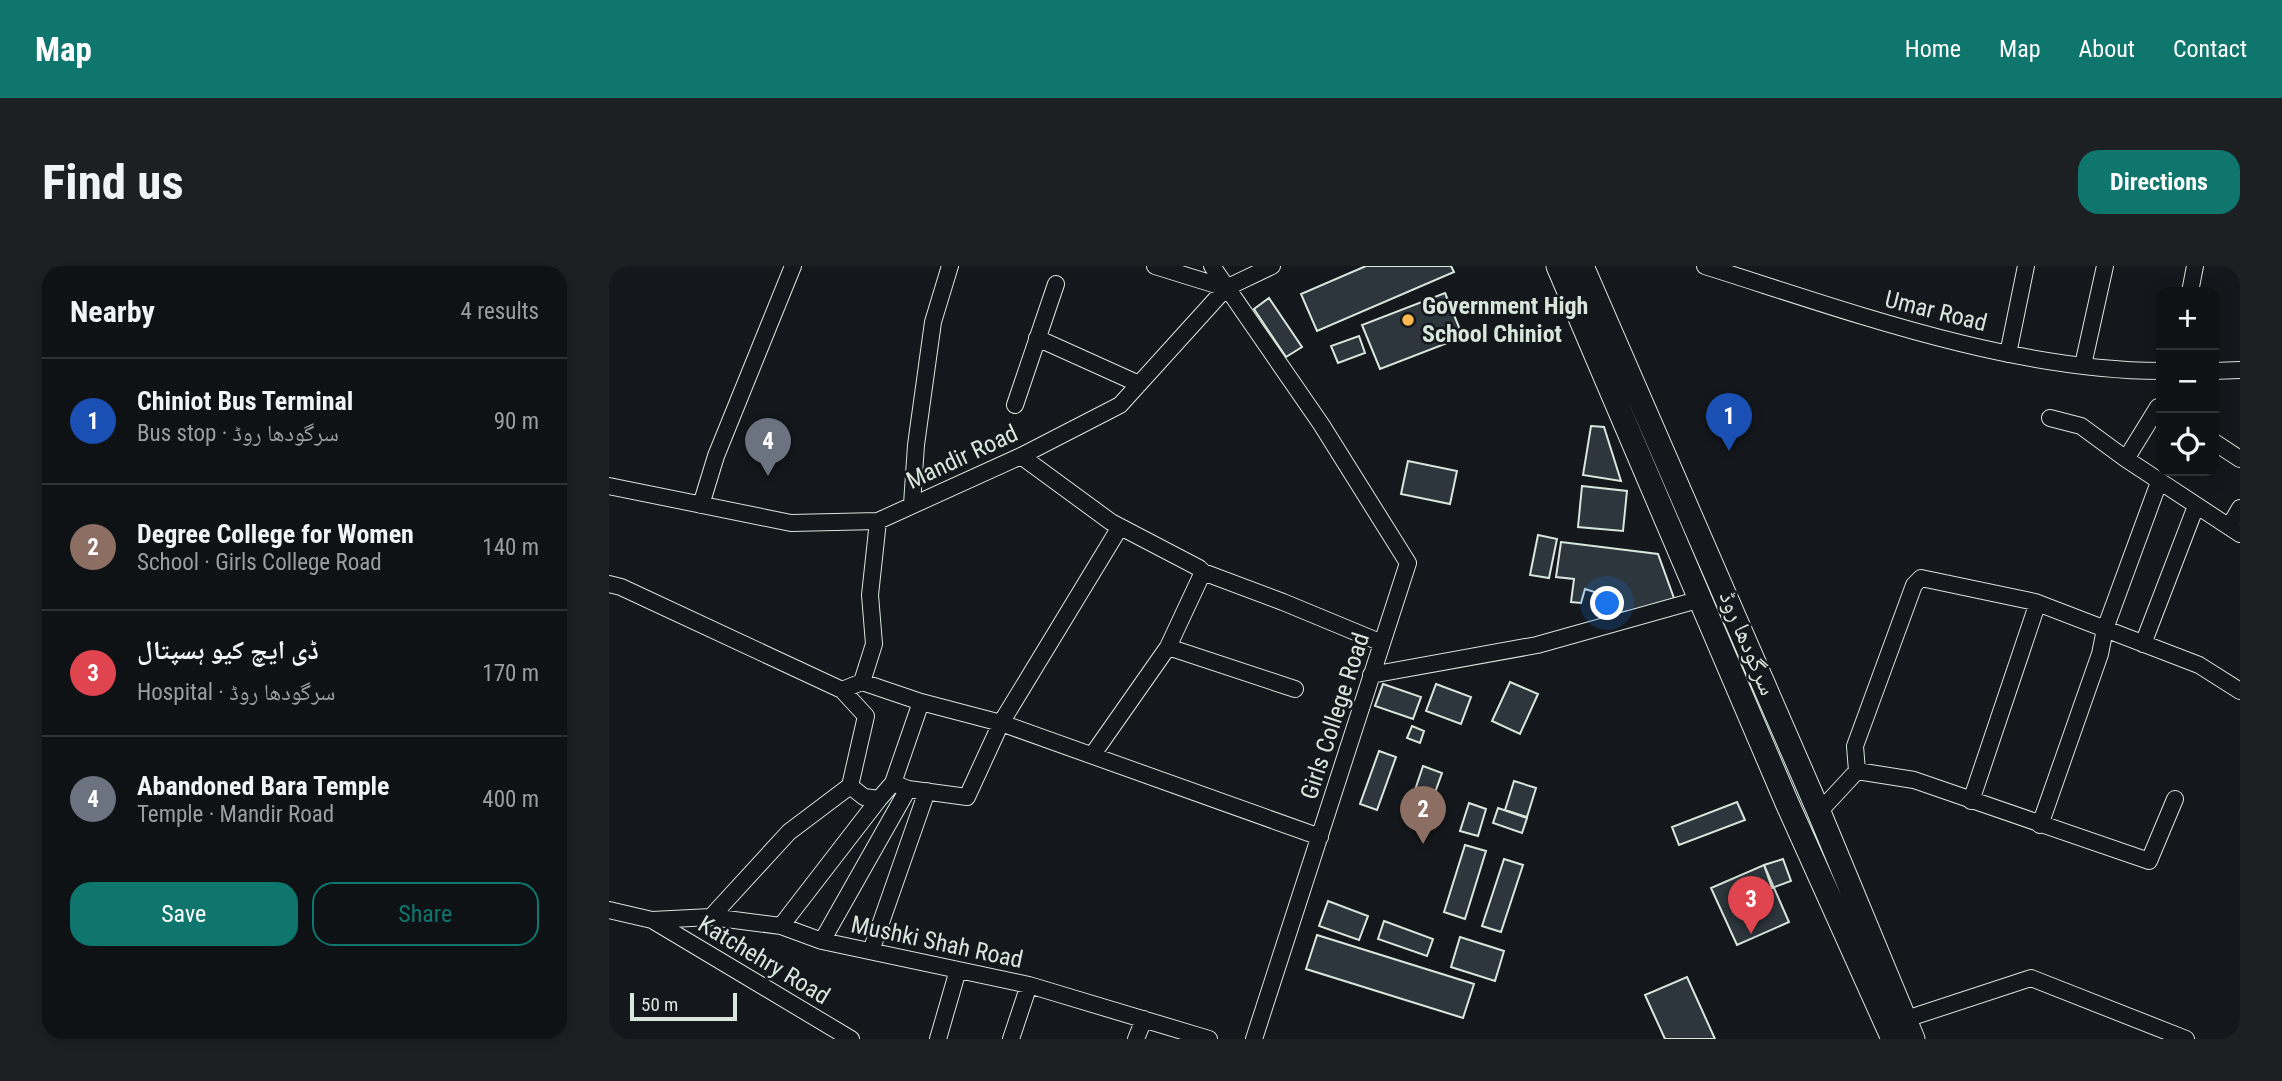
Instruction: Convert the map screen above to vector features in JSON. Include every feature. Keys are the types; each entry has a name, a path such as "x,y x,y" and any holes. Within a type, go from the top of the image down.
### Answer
{"highway":[{"name":"سرگودھا روڈ","path":"1558,266 1612,363 1673,505 1814,802 1910,1029"},
{"name":"سرگودھا روڈ","path":"1582,266 1612,363"},
{"name":"سرگودھا روڈ","path":"1673,505 1701,599 1787,803 1893,1039"},
{"path":"1787,803 1814,802"}],"street":[{"path":"701,505 716,456 793,266"},
{"path":"912,504 916,445 933,322 950,266"},
{"path":"1155,266 1226,288"},
{"path":"1212,266 1226,288"},
{"name":"Mandir Road","path":"609,486 791,523 878,521 1021,456 1121,405 1226,288 1272,266"},
{"name":"Umar Road","path":"1705,266 1900,329 2008,354 2119,371 2156,371"},
{"path":"2008,354 2026,266"},
{"path":"2083,365 2105,266"},
{"path":"2191,287 2195,266"},
{"path":"1015,405 1056,284"},
{"name":"Girls College Road","path":"1226,288 1274,353 1321,424 1408,563 1254,1039"},
{"path":"1037,338 1139,384"},
{"path":"2219,371 2240,370"},
{"path":"2126,460 2156,412"},
{"path":"2050,418 2081,426 2126,460 2235,531 2240,508"},
{"path":"2219,445 2240,459"},
{"path":"1021,456 1120,527 1203,572 1382,643"},
{"path":"2040,825 2100,654 2105,629 2159,482"},
{"path":"2143,643 2196,506"},
{"path":"862,682 874,643 870,596 878,521"},
{"path":"893,783 908,789 967,797 1001,723 1120,527"},
{"path":"1093,754 1168,647 1203,572"},
{"path":"1857,771 1855,746 1914,585 1921,578 2035,602 2199,665 2240,691"},
{"path":"609,584 621,587 842,690 866,716 850,786 789,832 711,917"},
{"path":"1371,675 1537,645 1701,599"},
{"path":"1972,801 2036,608"},
{"path":"1168,647 1295,689"},
{"path":"842,690 862,682 921,702 1001,723 1320,837"},
{"path":"781,926 893,783 921,702"},
{"path":"1814,802 1857,771 1914,780 2149,862 2175,799"},
{"path":"850,786 864,797 879,799"},
{"path":"822,941 908,789"},
{"path":"871,951 927,791"},
{"path":"609,909 652,920"},
{"name":"Mushki Shah Road","path":"652,920 711,917 781,926 822,941 1029,985 1209,1039"},
{"name":"Katchehry Road","path":"652,920 851,1039"},
{"path":"938,1039 958,970"},
{"path":"1910,1029 2031,978 2186,1039"},
{"path":"1011,1039 1029,985"},
{"path":"1136,1039 1144,1019"}],"building":[{"path":"1366,266 1451,266 1454,272 1317,331 1301,294"},
{"path":"1445,293 1463,337 1380,369 1362,325"},
{"path":"1269,298 1302,347 1286,357 1254,309"},
{"path":"1359,336 1365,353 1338,363 1331,346"},
{"path":"1591,426 1604,427 1621,481 1583,475"},
{"path":"1408,461 1457,471 1450,504 1401,494"},
{"path":"1582,486 1627,491 1623,531 1578,527"},
{"path":"1538,535 1557,539 1549,578 1530,575"},
{"path":"1561,542 1658,554 1675,601 1601,617 1604,595 1585,589 1581,603 1571,602 1574,579 1556,577"},
{"path":"1510,682 1538,694 1520,734 1492,721"},
{"path":"1383,684 1421,697 1413,719 1375,706"},
{"path":"1436,684 1471,697 1461,724 1426,711"},
{"path":"1412,726 1424,731 1420,743 1407,738"},
{"path":"1379,751 1396,757 1377,810 1360,804"},
{"path":"1423,766 1442,773 1423,826 1405,820"},
{"path":"1514,781 1536,788 1527,817 1505,810"},
{"path":"1737,802 1745,820 1679,845 1672,827"},
{"path":"1469,803 1486,809 1478,836 1460,831"},
{"path":"1498,808 1527,818 1522,833 1493,823"},
{"path":"1465,845 1486,851 1465,919 1444,912"},
{"path":"1504,859 1523,865 1501,932 1482,926"},
{"path":"1783,859 1791,881 1772,888 1764,865"},
{"path":"1764,865 1789,922 1737,945 1711,888"},
{"path":"1328,901 1368,916 1359,940 1319,926"},
{"path":"1384,921 1433,939 1427,956 1378,939"},
{"path":"1317,935 1474,984 1463,1018 1306,969"},
{"path":"1460,937 1504,951 1495,981 1451,967"},
{"path":"1687,977 1715,1039 1665,1039 1645,995"}],"place":[{"name":"Government High School Chiniot","path":"1408,320"},
{"name":"Chiniot Bus Terminal","path":"1729,451"},
{"name":"Abandoned Bara Temple","path":"768,476"},
{"name":"Degree College for Women","path":"1423,844"},
{"name":"ڈی ایچ کیو ہسپتال","path":"1751,934"}]}
